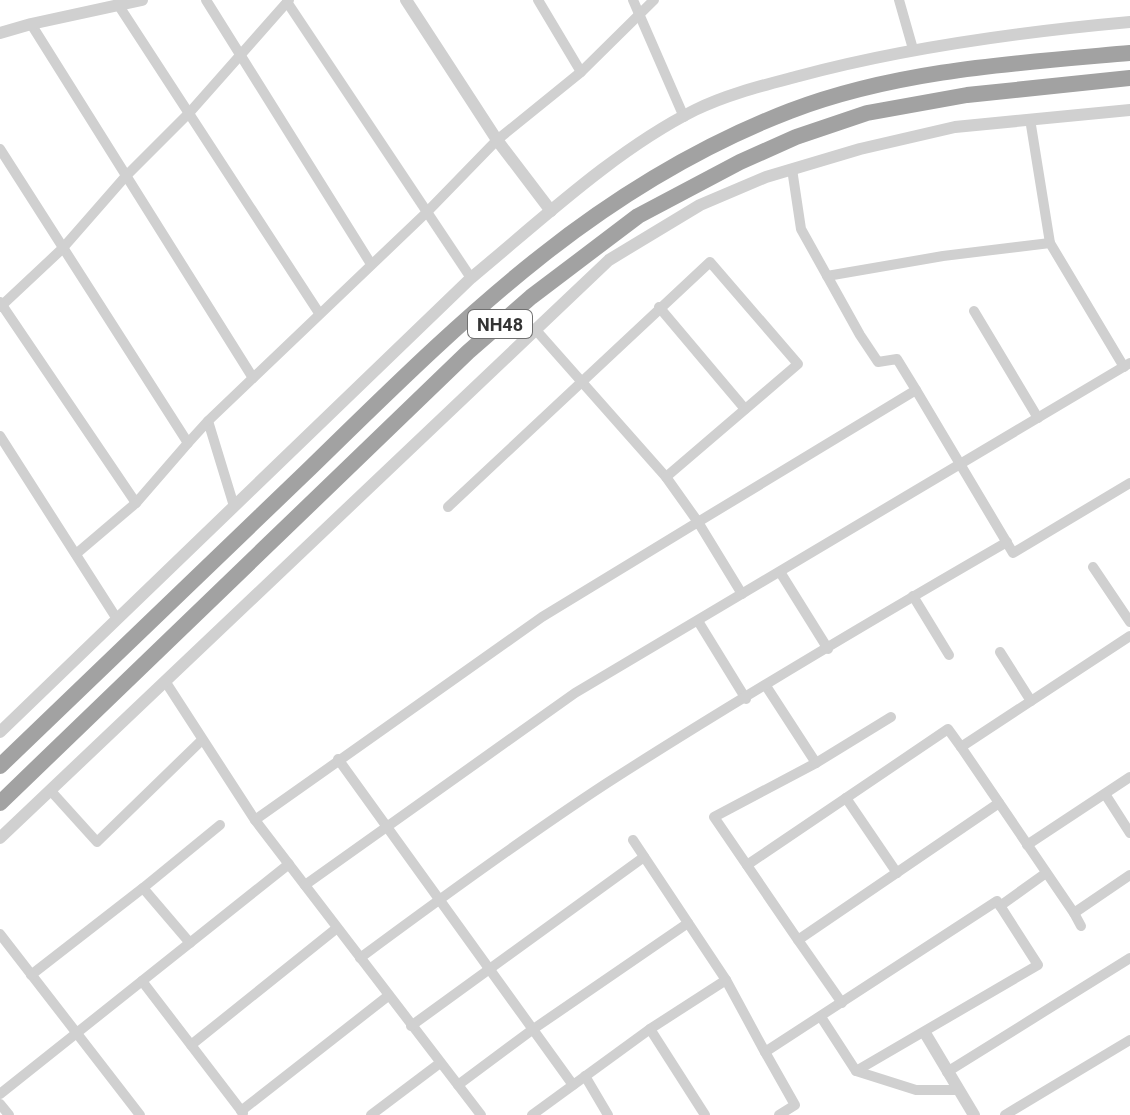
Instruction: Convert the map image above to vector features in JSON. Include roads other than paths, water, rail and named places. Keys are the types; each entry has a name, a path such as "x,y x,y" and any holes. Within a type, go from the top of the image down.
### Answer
{"highway":[{"name":"NH48","path":"0,766 448,334 570,232 610,203 719,142 791,111 853,91 970,69 1130,53"},
{"name":"NH48","path":"0,803 468,352 542,288 638,216 740,162 796,137 867,113 967,95 1130,78"}],"street":[{"path":"0,33 142,0"},
{"path":"206,0 371,264"},
{"path":"406,0 497,140 551,211"},
{"path":"538,0 581,72"},
{"path":"633,0 684,117"},
{"path":"76,554 136,503 208,421 427,212 497,140 581,72 654,0"},
{"path":"899,0 913,49"},
{"path":"136,503 1,305 62,249 288,1 471,278"},
{"path":"119,6 319,313"},
{"path":"0,732 471,278 551,211 649,136 697,109 757,87 913,49 1130,22"},
{"path":"31,24 253,378"},
{"path":"0,838 609,260 700,205 766,177 860,149 955,127 1130,110"},
{"path":"305,885 575,693 1127,365 1050,243 1030,119"},
{"path":"0,149 188,443"},
{"path":"792,169 801,229 827,276 878,362 897,359 1013,553 1130,483"},
{"path":"827,276 943,256 1050,243"},
{"path":"448,507 710,262 798,364 666,477"},
{"path":"659,307 745,409"},
{"path":"974,311 1038,418"},
{"path":"535,329 666,477 742,594"},
{"path":"255,820 542,617 916,390"},
{"path":"208,421 234,506"},
{"path":"0,436 117,619"},
{"path":"360,958 606,784 1007,542"},
{"path":"1093,567 1130,622"},
{"path":"780,572 828,649"},
{"path":"913,596 949,655"},
{"path":"698,621 746,699"},
{"path":"961,747 1130,636"},
{"path":"1000,652 1031,701"},
{"path":"165,681 255,820 481,1115"},
{"path":"766,686 816,763"},
{"path":"842,1003 714,817 816,763 891,717"},
{"path":"747,865 948,729 1081,926"},
{"path":"50,790 97,842 202,740"},
{"path":"338,759 573,1085"},
{"path":"1027,845 1130,777"},
{"path":"1105,794 1130,833"},
{"path":"846,798 897,873"},
{"path":"798,940 999,803"},
{"path":"31,975 220,825"},
{"path":"633,840 726,980 795,1105 779,1115"},
{"path":"411,1026 644,857"},
{"path":"0,1094 289,864"},
{"path":"1000,906 1046,873"},
{"path":"1074,913 1130,875"},
{"path":"143,888 190,943"},
{"path":"765,1052 997,901 1038,965 856,1071"},
{"path":"458,1085 688,923"},
{"path":"191,1045 337,928"},
{"path":"0,934 140,1115"},
{"path":"947,1072 1130,958"},
{"path":"532,1115 650,1029 726,980"},
{"path":"142,981 242,1113 388,996"},
{"path":"821,1017 856,1071 916,1090 959,1090"},
{"path":"650,1029 705,1115"},
{"path":"925,1033 974,1115"},
{"path":"1005,1115 1130,1040"},
{"path":"371,1115 440,1063"},
{"path":"585,1076 608,1115"},
{"path":"0,1104 9,1115"}]}
